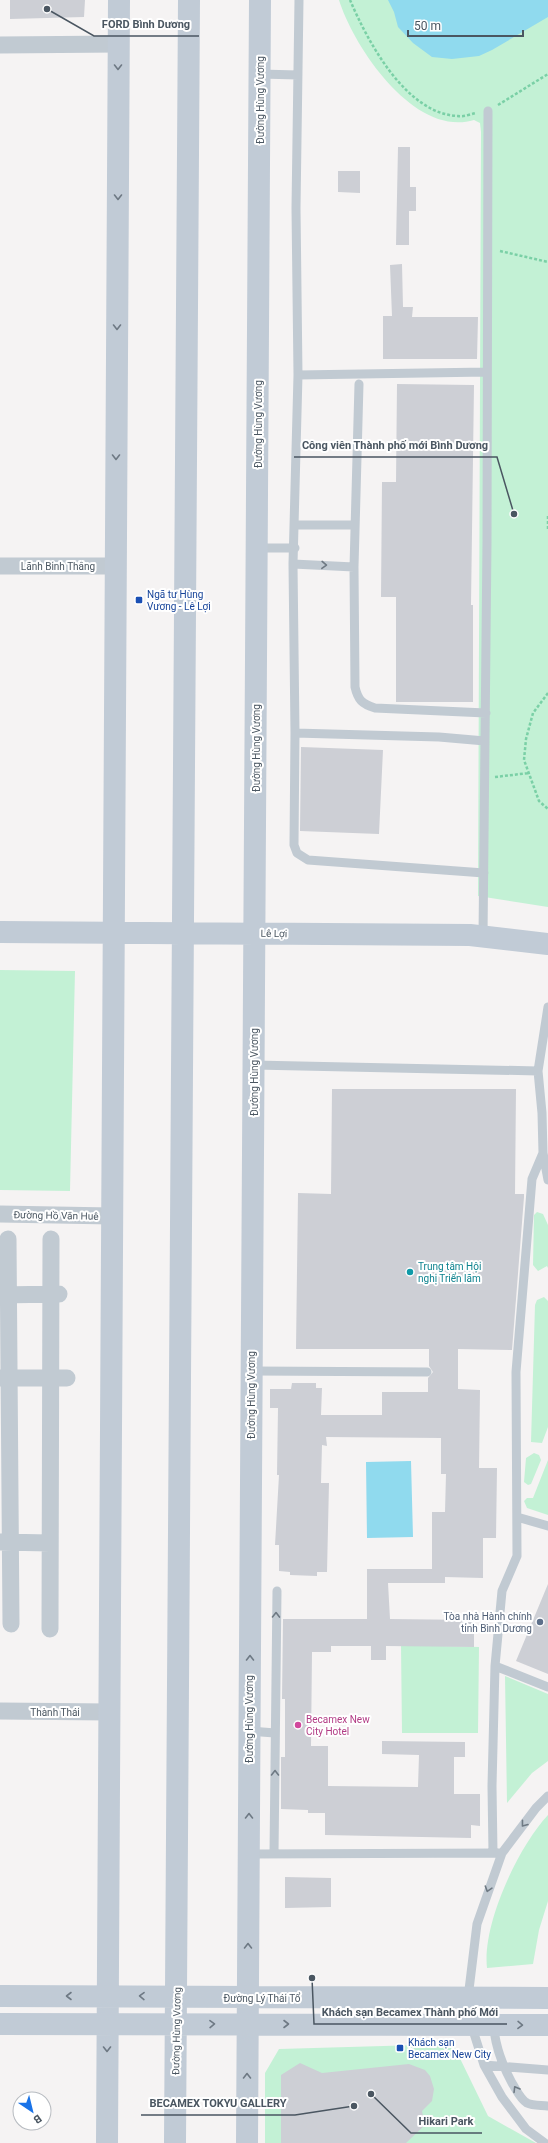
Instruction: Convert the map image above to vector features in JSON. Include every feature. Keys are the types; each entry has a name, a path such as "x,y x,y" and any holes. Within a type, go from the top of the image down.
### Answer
{"main road":[{"path":"107,2143 119,0"},
{"name":"Đường Hùng Vương","path":"175,2143 189,0"},
{"name":"Đường Hùng Vương","path":"247,2143 260,0"},
{"name":"Lê Lợi","path":"0,932 483,936 548,944"},
{"name":"Đường Lý Thái Tổ","path":"0,1996 548,1998"},
{"path":"0,2024 548,2025"}],"street":[{"path":"0,45 118,44"},
{"name":"Lãnh Binh Thăng","path":"0,566 116,566"},
{"name":"Đường Hồ Văn Huê","path":"0,1214 112,1216"},
{"path":"8,1239 4,1295 5,1542 11,1624"},
{"path":"50,1629 50,1543 59,1378 51,1239"},
{"path":"4,1295 55,1294"},
{"path":"5,1378 59,1378"},
{"path":"5,1542 50,1543"},
{"name":"Thành Thái","path":"0,1711 109,1712"}],"lane":[{"path":"299,0 296,208 298,375 294,564 294,845 297,853 308,860 484,873"},
{"path":"260,74 298,75"},
{"path":"483,936 486,712 488,111"},
{"path":"298,375 487,372"},
{"path":"359,384 354,566 355,687 357,697 365,705 375,708 486,712"},
{"path":"295,524 355,525"},
{"path":"257,548 295,548"},
{"path":"294,564 354,566"},
{"path":"295,733 439,737 485,741"},
{"path":"548,1007 538,1072 542,1113 543,1153 548,1180"},
{"path":"254,1066 538,1072"},
{"path":"543,1153 532,1179 516,1372 517,1556 502,1591 495,1666 492,1786 498,1853 477,1924 468,1998 482,2024 495,2040 504,2066 522,2099 532,2104 548,2106"},
{"path":"252,1371 427,1372"},
{"path":"517,1517 548,1526"},
{"path":"274,1854 277,1591"},
{"path":"495,1666 548,1687"},
{"path":"249,1731 275,1733"},
{"path":"248,1854 498,1853 548,1796"},
{"path":"493,1998 482,2024 484,2065 502,2097 526,2129 545,2143"},
{"path":"484,2065 548,2070"}],"path":[{"path":"350,0 364,33 383,62 422,103 439,113 459,117 488,111 548,74"},
{"path":"488,249 548,262"},
{"path":"548,516 548,529"},
{"path":"548,693 533,713 526,739 524,760 539,802 548,809"},
{"path":"493,777 528,773"}],"green space":[{"path":"339,0 548,0 548,907 478,896 480,123 474,120 452,122 430,116 409,103 390,85 358,42"},
{"path":"0,970 75,971 70,1191 0,1190"},
{"path":"537,1212 543,1214 548,1225 548,1268 547,1266 538,1271 533,1265 534,1215"},
{"path":"544,1297 548,1301 548,1427 542,1443 531,1442 535,1305 537,1300"},
{"path":"534,1453 539,1455 541,1460 531,1484 528,1485 524,1482 526,1458"},
{"path":"548,1460 548,1515 527,1508 524,1501 527,1498 533,1498"},
{"path":"401,1645 479,1647 478,1733 402,1733"},
{"path":"505,1676 548,1694 548,1761 532,1773 507,1803"},
{"path":"548,1815 548,1901 539,1930 533,1964 487,1968 487,1950 490,1930 504,1887 525,1846"},
{"path":"453,2044 488,2116 536,2143 265,2143 265,2073 279,2049"}],"water":[{"path":"388,0 548,0 548,17 479,56 452,59 432,57 413,43 398,27 394,12"},
{"path":"411,1461 413,1537 367,1538 366,1462"}],"building":[{"path":"10,0 85,0 84,17 10,19"},
{"path":"398,147 410,147 410,187 416,187 416,211 409,211 409,245 396,245"},
{"path":"338,171 360,171 360,193 338,192"},
{"path":"402,264 403,307 413,307 412,317 478,317 477,359 383,359 383,316 392,316 390,265"},
{"path":"397,384 474,385 471,605 473,605 473,702 396,702 396,597 381,597 382,482 396,482"},
{"path":"301,747 383,750 379,834 300,831"},
{"path":"332,1089 516,1089 515,1194 524,1194 524,1197 512,1350 458,1349 458,1389 480,1390 479,1468 497,1468 496,1538 483,1538 483,1578 445,1577 445,1583 388,1583 390,1619 474,1620 474,1647 386,1646 386,1660 371,1660 371,1646 331,1646 331,1652 312,1652 311,1746 328,1746 328,1786 418,1787 419,1755 382,1754 382,1741 465,1742 465,1757 454,1757 454,1794 480,1794 480,1826 471,1825 471,1838 325,1835 325,1813 308,1813 308,1810 281,1809 281,1757 285,1757 285,1699 282,1699 283,1619 367,1619 367,1569 432,1569 432,1512 445,1512 446,1474 441,1474 441,1438 326,1437 327,1446 322,1445 321,1483 329,1483 327,1572 317,1572 317,1576 290,1575 290,1572 279,1571 279,1545 275,1545 279,1475 277,1475 278,1408 270,1408 270,1389 291,1389 292,1383 316,1383 316,1388 322,1388 321,1415 382,1415 382,1392 428,1392 428,1378 433,1372 429,1366 429,1349 296,1349 298,1193 331,1194"},
{"name":"Tòa nhà Hành chính tỉnh Bình Dương","path":"548,1584 548,1674 516,1661"},
{"path":"285,1877 331,1878 331,1907 285,1908"},
{"path":"300,2063 322,2073 409,2064 425,2070 430,2076 434,2089 432,2101 422,2111 425,2125 406,2143 281,2143 281,2075"}],"place":[{"name":"FORD Bình Dương","path":"47,9"},
{"name":"Công viên Thành phố mới Bình Dương","path":"514,514"},
{"name":"Ngã tư Hùng Vương - Lê Lợi","path":"139,600"},
{"name":"Trung tâm Hội nghị Triển lãm","path":"410,1272"},
{"name":"Tòa nhà Hành chính tỉnh Bình Dương","path":"540,1622"},
{"name":"Becamex New City Hotel","path":"298,1725"},
{"name":"Khách sạn Becamex Thành phố Mới","path":"312,1978"},
{"name":"Khách sạn Becamex New City","path":"400,2048"},
{"name":"Hikari Park","path":"371,2094"},
{"name":"BECAMEX TOKYU GALLERY","path":"354,2106"}]}
